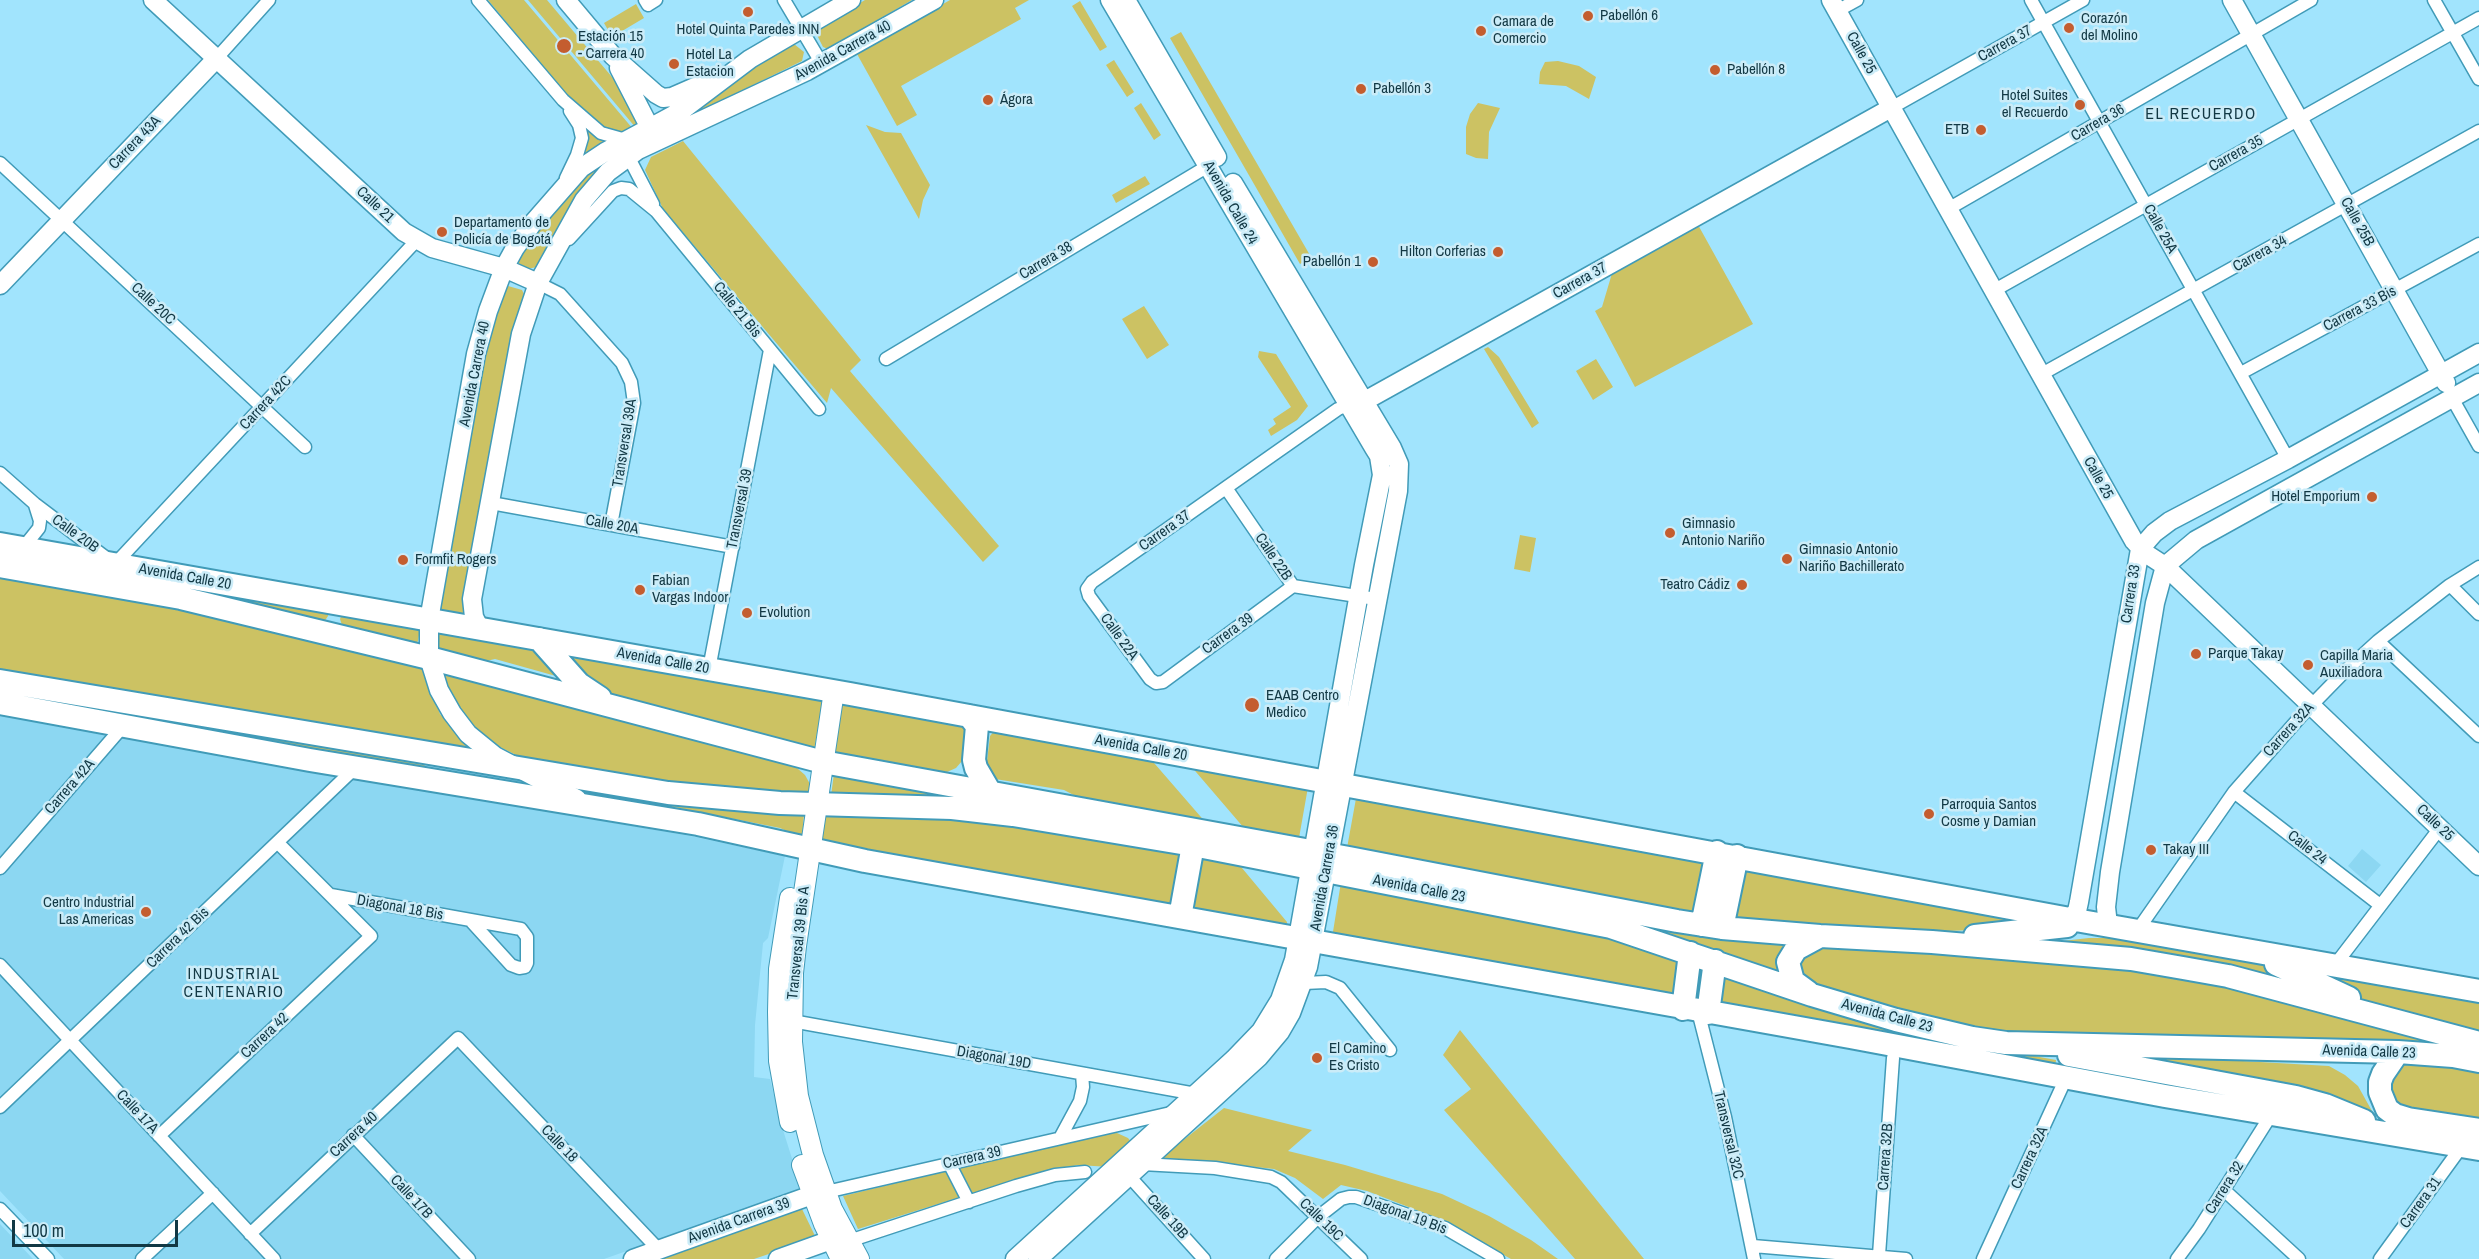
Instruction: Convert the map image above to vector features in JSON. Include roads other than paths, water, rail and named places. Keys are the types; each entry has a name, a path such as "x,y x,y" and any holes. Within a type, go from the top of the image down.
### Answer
{"highway":[{"name":"Avenida Calle 20","path":"0,544 23,548 113,574 180,598 429,658 823,762 990,792 1320,861"},
{"name":"Avenida Calle 20","path":"0,566 113,574 336,603 1334,783"},
{"path":"331,634 336,603"},
{"path":"539,639 579,684 614,706"},
{"path":"0,681 668,793 741,801 913,805 962,809 1193,845 1320,861"},
{"path":"0,703 355,768 718,827 876,863 1305,940"},
{"path":"969,716 977,726 974,760 976,768 990,792"},
{"path":"434,754 450,783"},
{"path":"1334,783 2070,919 2479,990"},
{"path":"591,806 668,793"},
{"path":"1179,918 1193,845"},
{"path":"1712,926 1727,854"},
{"name":"Avenida Calle 23","path":"1320,861 1712,926 1821,936 1932,942 2131,960 2183,968 2228,976 2479,1043"},
{"name":"Avenida Calle 23","path":"1320,861 1587,921 1639,935 1812,995 1896,1020 1972,1038 2006,1043 2398,1052 2452,1056 2479,1061"},
{"path":"1932,942 2052,926 2108,925"},
{"path":"1812,995 1793,981 1788,962 1796,949 1821,936"},
{"name":"Avenida Calle 23","path":"1305,940 2271,1115 2470,1148"},
{"path":"2232,948 2300,974 2394,1020"},
{"path":"1690,953 1696,1011"},
{"path":"1696,1011 1715,961"},
{"path":"2006,1043 2296,1097 2325,1105 2399,1136"},
{"path":"2398,1052 2380,1082 2382,1101 2387,1109 2408,1119 2479,1130"}],"main road":[{"name":"Calle 21","path":"153,0 416,241 449,254 541,277"},
{"path":"566,0 613,56 644,86 663,98 677,95 737,68"},
{"name":"Avenida Carrera 40","path":"480,629 472,611 472,599 515,360 527,311 541,277 584,200 627,148 650,128 681,111 737,68 851,0"},
{"name":"Avenida Carrera 40","path":"591,806 516,768 478,743 461,726 439,690 429,658 429,620 476,354 484,322 504,268 525,234 582,168 627,148 685,127 822,64 934,0"},
{"name":"Avenida Calle 24","path":"1110,0 1208,166 1355,403"},
{"name":"Avenida Calle 24","path":"1126,0 1214,151 1355,403"},
{"name":"Calle 25B","path":"2232,0 2443,374 2452,398"},
{"name":"Calle 25","path":"1834,5 2040,375 2140,549 2164,566 2202,601 2479,866"},
{"path":"613,56 650,128"},
{"name":"Carrera 43A","path":"0,285 216,59"},
{"name":"Carrera 37","path":"1355,403 1891,108"},
{"name":"Carrera 33","path":"2070,919 2078,907 2140,549 2169,521 2288,459 2479,353"},
{"name":"Carrera 33","path":"2108,925 2106,907 2110,872 2154,608 2164,566 2196,540 2479,383"},
{"name":"Avenida Carrera 36","path":"1015,1259 1271,1043 1292,1014 1304,983 1305,940 1367,598 1382,476 1378,456 1355,403"},
{"path":"2129,611 2154,608 2162,597 2173,594 2202,601"},
{"name":"Transversal 39 Bis A","path":"819,1193 789,1120 779,1061 779,969 795,864 817,804 834,691"},
{"name":"Transversal 39 Bis A","path":"802,847 794,964 792,1021 794,1068 819,1193"},
{"path":"2085,867 2110,872"},
{"name":"Avenida Carrera 36","path":"1038,1259 1136,1159 1176,1112 1234,1059 1271,1017 1305,940"},
{"path":"819,1193 841,1247 859,1259"},
{"name":"Avenida Carrera 39","path":"633,1259 819,1193"},
{"path":"778,1259 841,1247"}],"street":[{"name":"Carrera 43A","path":"216,59 269,0"},
{"path":"478,0 563,100 579,125 582,138 577,155 556,196"},
{"path":"784,0 822,64"},
{"path":"1834,5 1857,0"},
{"name":"Calle 25A","path":"2031,0 2288,459"},
{"name":"Carrera 37","path":"1891,108 2083,0"},
{"name":"Carrera 36","path":"1948,209 2311,0"},
{"path":"2434,0 2479,79"},
{"name":"Carrera 35","path":"1994,291 2479,18"},
{"path":"563,100 601,133 627,148"},
{"name":"Carrera 34","path":"2040,375 2348,206 2479,131"},
{"name":"Calle 21 Bis","path":"627,148 656,211"},
{"name":"Calle 20C","path":"0,163 304,447"},
{"name":"Carrera 38","path":"886,359 1208,166"},
{"name":"Calle 21 Bis","path":"541,277 575,231 613,191 621,188 629,189 656,211 819,409"},
{"name":"Carrera 42C","path":"113,574 416,241"},
{"name":"Carrera 33 Bis","path":"2241,373 2479,244"},
{"name":"Calle 21","path":"541,277 560,294 622,363"},
{"name":"Transversal 39","path":"709,669 770,350"},
{"name":"Transversal 39A","path":"611,525 634,403 631,382 622,363"},
{"name":"Calle 25B","path":"2452,398 2479,446"},
{"name":"Carrera 37","path":"1092,582 1338,409 1355,403"},
{"name":"Calle 20B","path":"0,472 113,574"},
{"name":"Calle 22B","path":"1226,488 1293,586 1367,598"},
{"name":"Calle 20A","path":"491,503 733,547"},
{"name":"Calle 20B","path":"23,548 39,528 39,514 34,504"},
{"name":"Carrera 32A","path":"2137,931 2234,792 2311,705 2378,641 2450,585 2479,567"},
{"name":"Calle 22A","path":"1092,582 1088,593 1096,606 1150,679 1156,683 1163,681"},
{"path":"2450,585 2479,614"},
{"name":"Carrera 39","path":"1163,681 1293,586"},
{"path":"2378,641 2479,736"},
{"name":"Carrera 42A","path":"0,868 141,705"},
{"name":"Carrera 42 Bis","path":"0,1107 355,768"},
{"name":"Calle 24","path":"2234,792 2380,905"},
{"path":"2335,964 2440,828"},
{"path":"278,843 331,895"},
{"name":"Diagonal 18 Bis","path":"331,895 470,920 520,929 525,933 527,963 525,966 519,968 511,965 470,920"},
{"name":"Carrera 42","path":"159,1136 371,936 331,895"},
{"name":"Calle 17A","path":"0,965 274,1259"},
{"path":"1304,983 1326,982 1340,988 1390,1050"},
{"name":"Transversal 32C","path":"1696,1011 1725,1117 1754,1259"},
{"name":"Diagonal 19D","path":"792,1021 1196,1094"},
{"name":"Carrera 40","path":"250,1234 458,1038"},
{"name":"Calle 18","path":"458,1038 659,1250"},
{"name":"Carrera 32A","path":"1983,1259 2066,1078 2064,1054"},
{"name":"Carrera 32B","path":"1879,1255 1893,1058"},
{"path":"1060,1138 1080,1101 1083,1087 1082,1074"},
{"name":"Carrera 39","path":"819,1193 1176,1112"},
{"name":"Carrera 32","path":"2177,1259 2271,1115"},
{"path":"1119,1124 1133,1134 1136,1159"},
{"name":"Calle 17B","path":"353,1135 469,1259"},
{"name":"Carrera 31","path":"2380,1259 2470,1148"},
{"name":"Calle 19C","path":"1136,1159 1257,1173 1281,1182 1361,1259"},
{"name":"Calle 19B","path":"1136,1159 1204,1259"},
{"path":"949,1163 969,1202"},
{"path":"841,1247 969,1202 1055,1175 1085,1172"},
{"path":"2224,1190 2299,1259"},
{"path":"142,1259 213,1193"},
{"name":"Diagonal 19 Bis","path":"1318,1217 1341,1199 1356,1197 1445,1228 1498,1259"},
{"path":"0,1209 48,1259"},
{"path":"1276,1259 1318,1217"},
{"path":"1753,1246 1906,1259"}],"place":[{"name":"Hotel Quinta Paredes INN","path":"748,12"},
{"name":"Pabellón 6","path":"1588,16"},
{"name":"Corazón del Molino","path":"2069,28"},
{"name":"Camara de Comercio","path":"1481,31"},
{"name":"Estación 15 - Carrera 40","path":"564,46"},
{"name":"Hotel La Estacion","path":"674,64"},
{"name":"Pabellón 8","path":"1715,70"},
{"name":"Pabellón 3","path":"1361,89"},
{"name":"Ágora","path":"988,100"},
{"name":"Hotel Suites el Recuerdo","path":"2080,105"},
{"name":"ETB","path":"1981,130"},
{"name":"Departamento de Policía de Bogotá","path":"442,232"},
{"name":"Hilton Corferias","path":"1498,252"},
{"name":"Pabellón 1","path":"1373,262"},
{"name":"Hotel Emporium","path":"2372,497"},
{"name":"Gimnasio Antonio Nariño","path":"1670,533"},
{"name":"Gimnasio Antonio Nariño Bachillerato","path":"1787,559"},
{"name":"Formfit Rogers","path":"403,560"},
{"name":"Teatro Cádiz","path":"1742,585"},
{"name":"Fabian Vargas Indoor","path":"640,590"},
{"name":"Evolution","path":"747,613"},
{"name":"Parque Takay","path":"2196,654"},
{"name":"Capilla Maria Auxiliadora","path":"2308,665"},
{"name":"EAAB Centro Medico","path":"1252,705"},
{"name":"Parroquia Santos Cosme y Damian","path":"1929,814"},
{"name":"Takay III","path":"2151,850"},
{"name":"Centro Industrial Las Americas","path":"146,912"},
{"name":"El Camino Es Cristo","path":"1317,1058"}],"district":[{"name":"EL RECUERDO","path":"2201,115"},
{"name":"INDUSTRIAL CENTENARIO","path":"234,984"}]}
